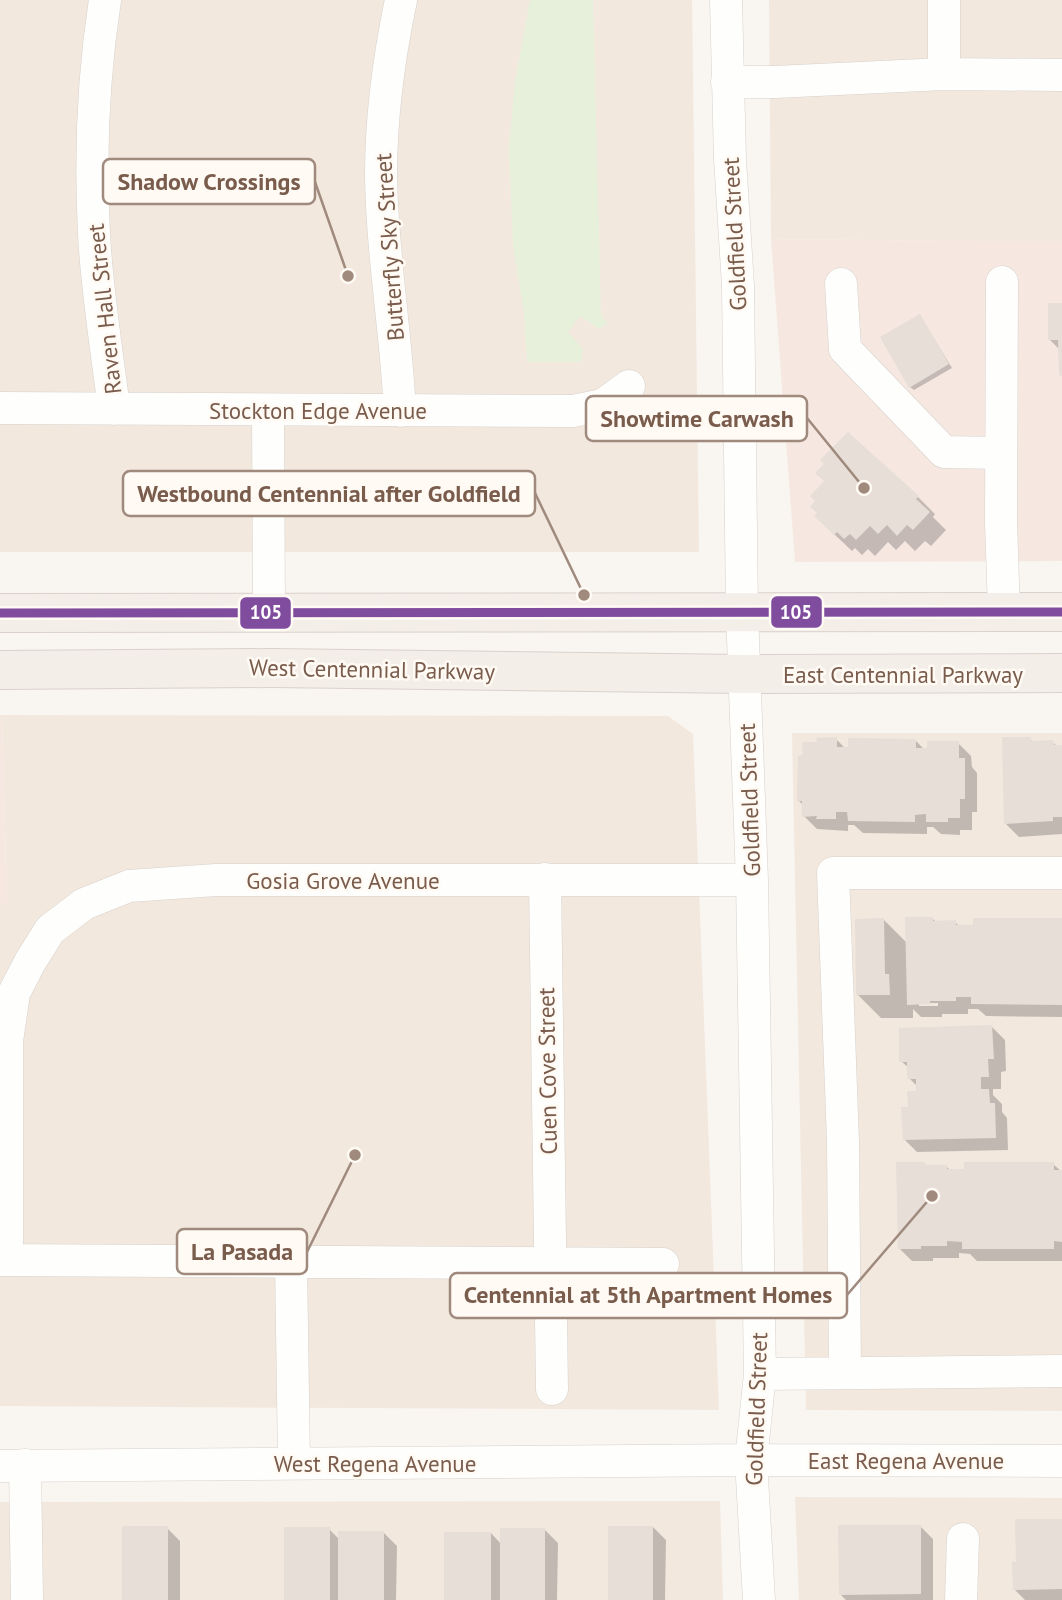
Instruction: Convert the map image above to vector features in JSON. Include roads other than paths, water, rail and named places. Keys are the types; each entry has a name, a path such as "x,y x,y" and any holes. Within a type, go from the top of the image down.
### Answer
{"main road":[{"path":"0,613 1062,612"},
{"name":"West Centennial Parkway","path":"0,670 272,668 745,674"},
{"name":"East Centennial Parkway","path":"745,674 1062,673"}],"street":[{"name":"Raven Hall Street","path":"106,0 95,82 94,235 114,410"},
{"name":"Butterfly Sky Street","path":"400,411 381,177 382,128 401,0"},
{"name":"Goldfield Street","path":"726,0 727,82 738,286 742,611 752,880 761,1374 751,1460 759,1600"},
{"path":"944,0 944,74"},
{"path":"727,82 944,74 1062,75"},
{"path":"1002,282 1004,612"},
{"path":"841,284 845,349 944,452 1001,453"},
{"name":"Stockton Edge Avenue","path":"0,408 573,411 603,405 629,386"},
{"path":"268,410 269,612"},
{"path":"845,1373 843,1143 833,873 1062,873"},
{"name":"Gosia Grove Avenue","path":"4,1260 7,1041 14,993 50,930 84,904 129,886 216,880 752,880"},
{"name":"Cuen Cove Street","path":"545,880 552,1389"},
{"path":"4,1260 663,1264"},
{"path":"291,1262 295,1464"},
{"path":"761,1374 1062,1371"},
{"name":"West Regena Avenue","path":"13,1466 751,1460"},
{"name":"East Regena Avenue","path":"751,1460 1062,1461"},
{"path":"13,1466 14,1562 27,1600"},
{"path":"961,1600 963,1539"}],"place":[{"name":"Shadow Crossings","path":"348,276"},
{"name":"Showtime Carwash","path":"864,488"},
{"name":"Westbound Centennial after Goldfield","path":"584,595"},
{"name":"La Pasada","path":"355,1155"},
{"name":"Centennial at 5th Apartment Homes","path":"932,1196"}]}
